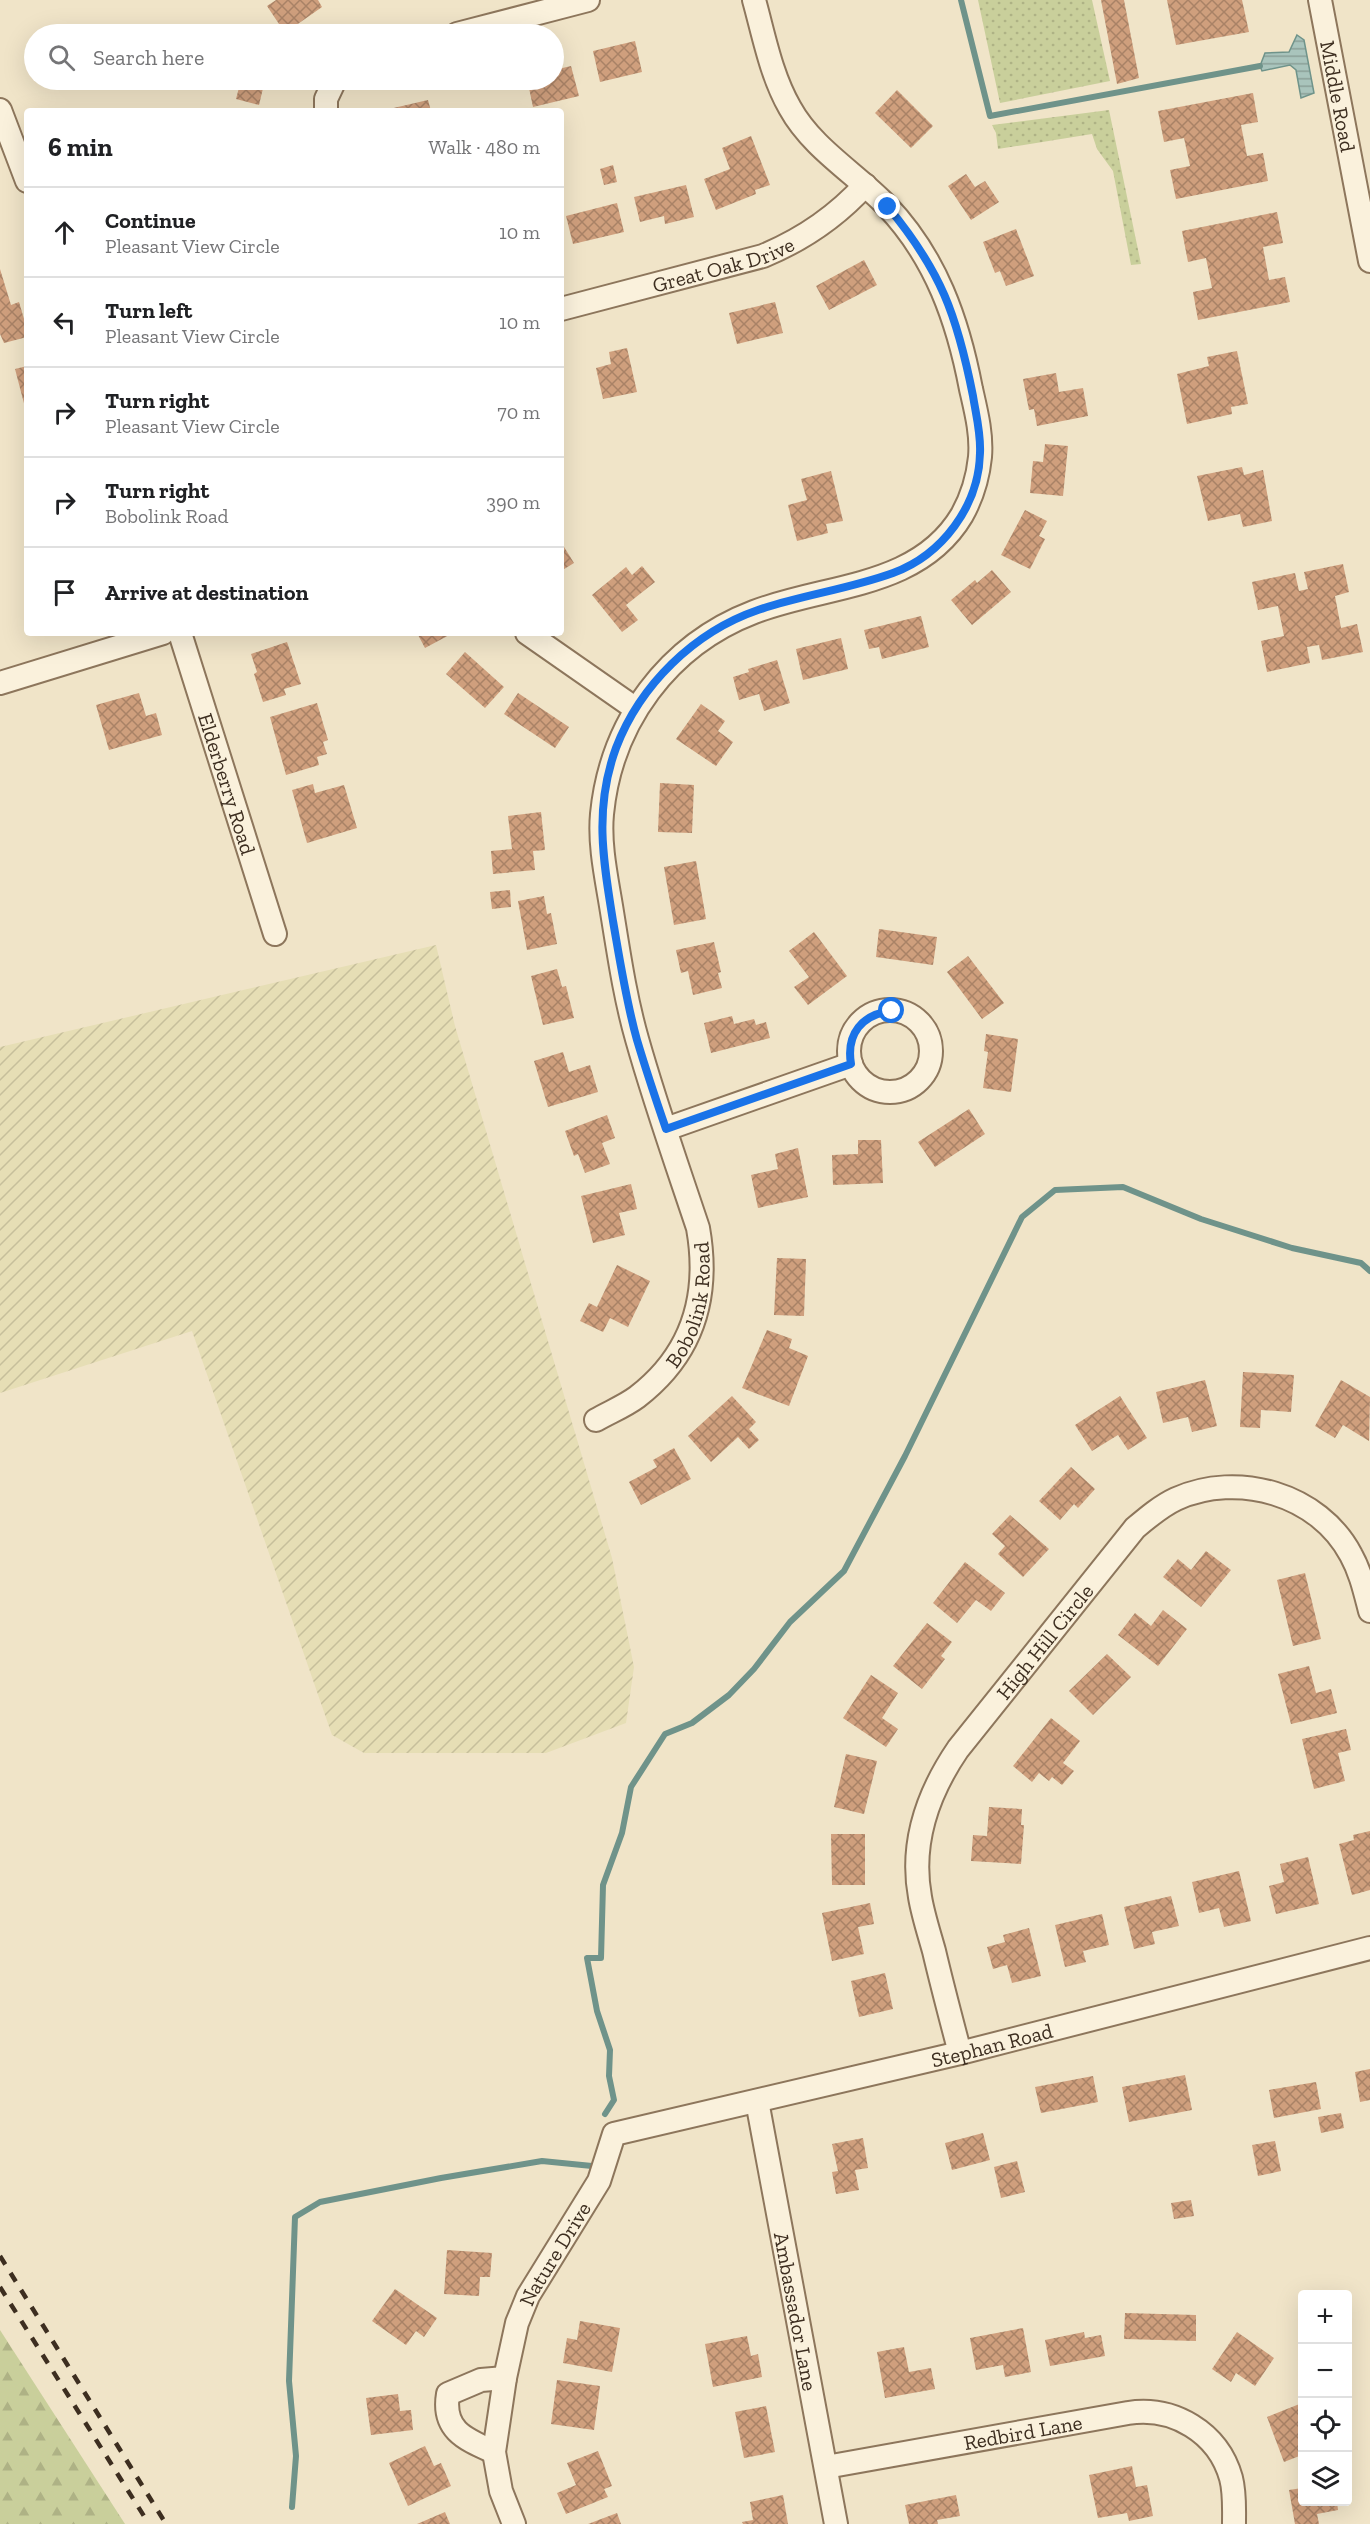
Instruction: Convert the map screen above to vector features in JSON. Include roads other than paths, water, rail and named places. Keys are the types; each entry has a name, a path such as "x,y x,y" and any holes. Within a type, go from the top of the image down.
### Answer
{"street":[{"path":"496,24 588,0"},
{"name":"Bobolink Road","path":"596,1420 635,1398 659,1378 676,1357 698,1310 703,1282 698,1228 637,1039 623,979 602,851 601,817 607,779 617,747 636,709 652,685 675,660 702,639 726,624 757,611 893,573 916,562 936,547 954,528 968,504 976,480 980,456 980,430 962,342 934,270 912,236 888,207 809,134 791,111 775,77 754,0"},
{"name":"Middle Road","path":"1320,0 1367,227 1370,261"},
{"path":"326,108 326,99 330,90"},
{"path":"0,110 24,173"},
{"name":"Great Oak Drive","path":"564,308 763,256 790,245 823,225 847,205 865,185"},
{"path":"0,682 153,636"},
{"name":"Elderberry Road","path":"181,636 275,934"},
{"path":"531,636 636,709"},
{"path":"666,1129 851,1064"},
{"name":"High Hill Circle","path":"960,2054 920,1896 917,1864 920,1833 928,1803 942,1773 958,1749 1135,1528 1168,1503 1199,1491 1220,1487 1249,1487 1274,1492 1297,1502 1318,1516 1336,1533 1350,1553 1361,1576 1370,1611"},
{"name":"Stephan Road","path":"614,2134 960,2054 1370,1948"},
{"name":"Ambassador Lane","path":"757,2101 836,2524"},
{"name":"Nature Drive","path":"514,2524 501,2491 494,2452 505,2378 517,2323 528,2296 599,2181 614,2134"},
{"path":"494,2452 460,2434 450,2424 446,2409 448,2394 481,2380 505,2378"},
{"name":"Redbird Lane","path":"826,2467 1137,2411 1158,2412 1178,2418 1196,2428 1211,2442 1223,2459 1231,2478 1234,2524"}],"water":[{"path":"1297,35 1304,40 1314,93 1301,98 1296,70 1290,65 1262,71 1260,66 1265,53 1289,52"}],"waterway":[{"path":"961,0 990,116 1260,66"},
{"path":"605,2114 614,2100 609,2076 610,2050 597,2011 587,1958 601,1958 603,1885 622,1833 631,1787 665,1734 692,1723 729,1695 754,1669 790,1622 844,1571 905,1456 1022,1217 1055,1190 1123,1187 1201,1219 1292,1248 1361,1263 1370,1271"},
{"path":"292,2507 296,2456 289,2381 295,2217 320,2202 441,2178 542,2161 592,2166"}],"railway":[{"path":"0,2256 166,2524"},
{"path":"0,2287 149,2524"}]}
